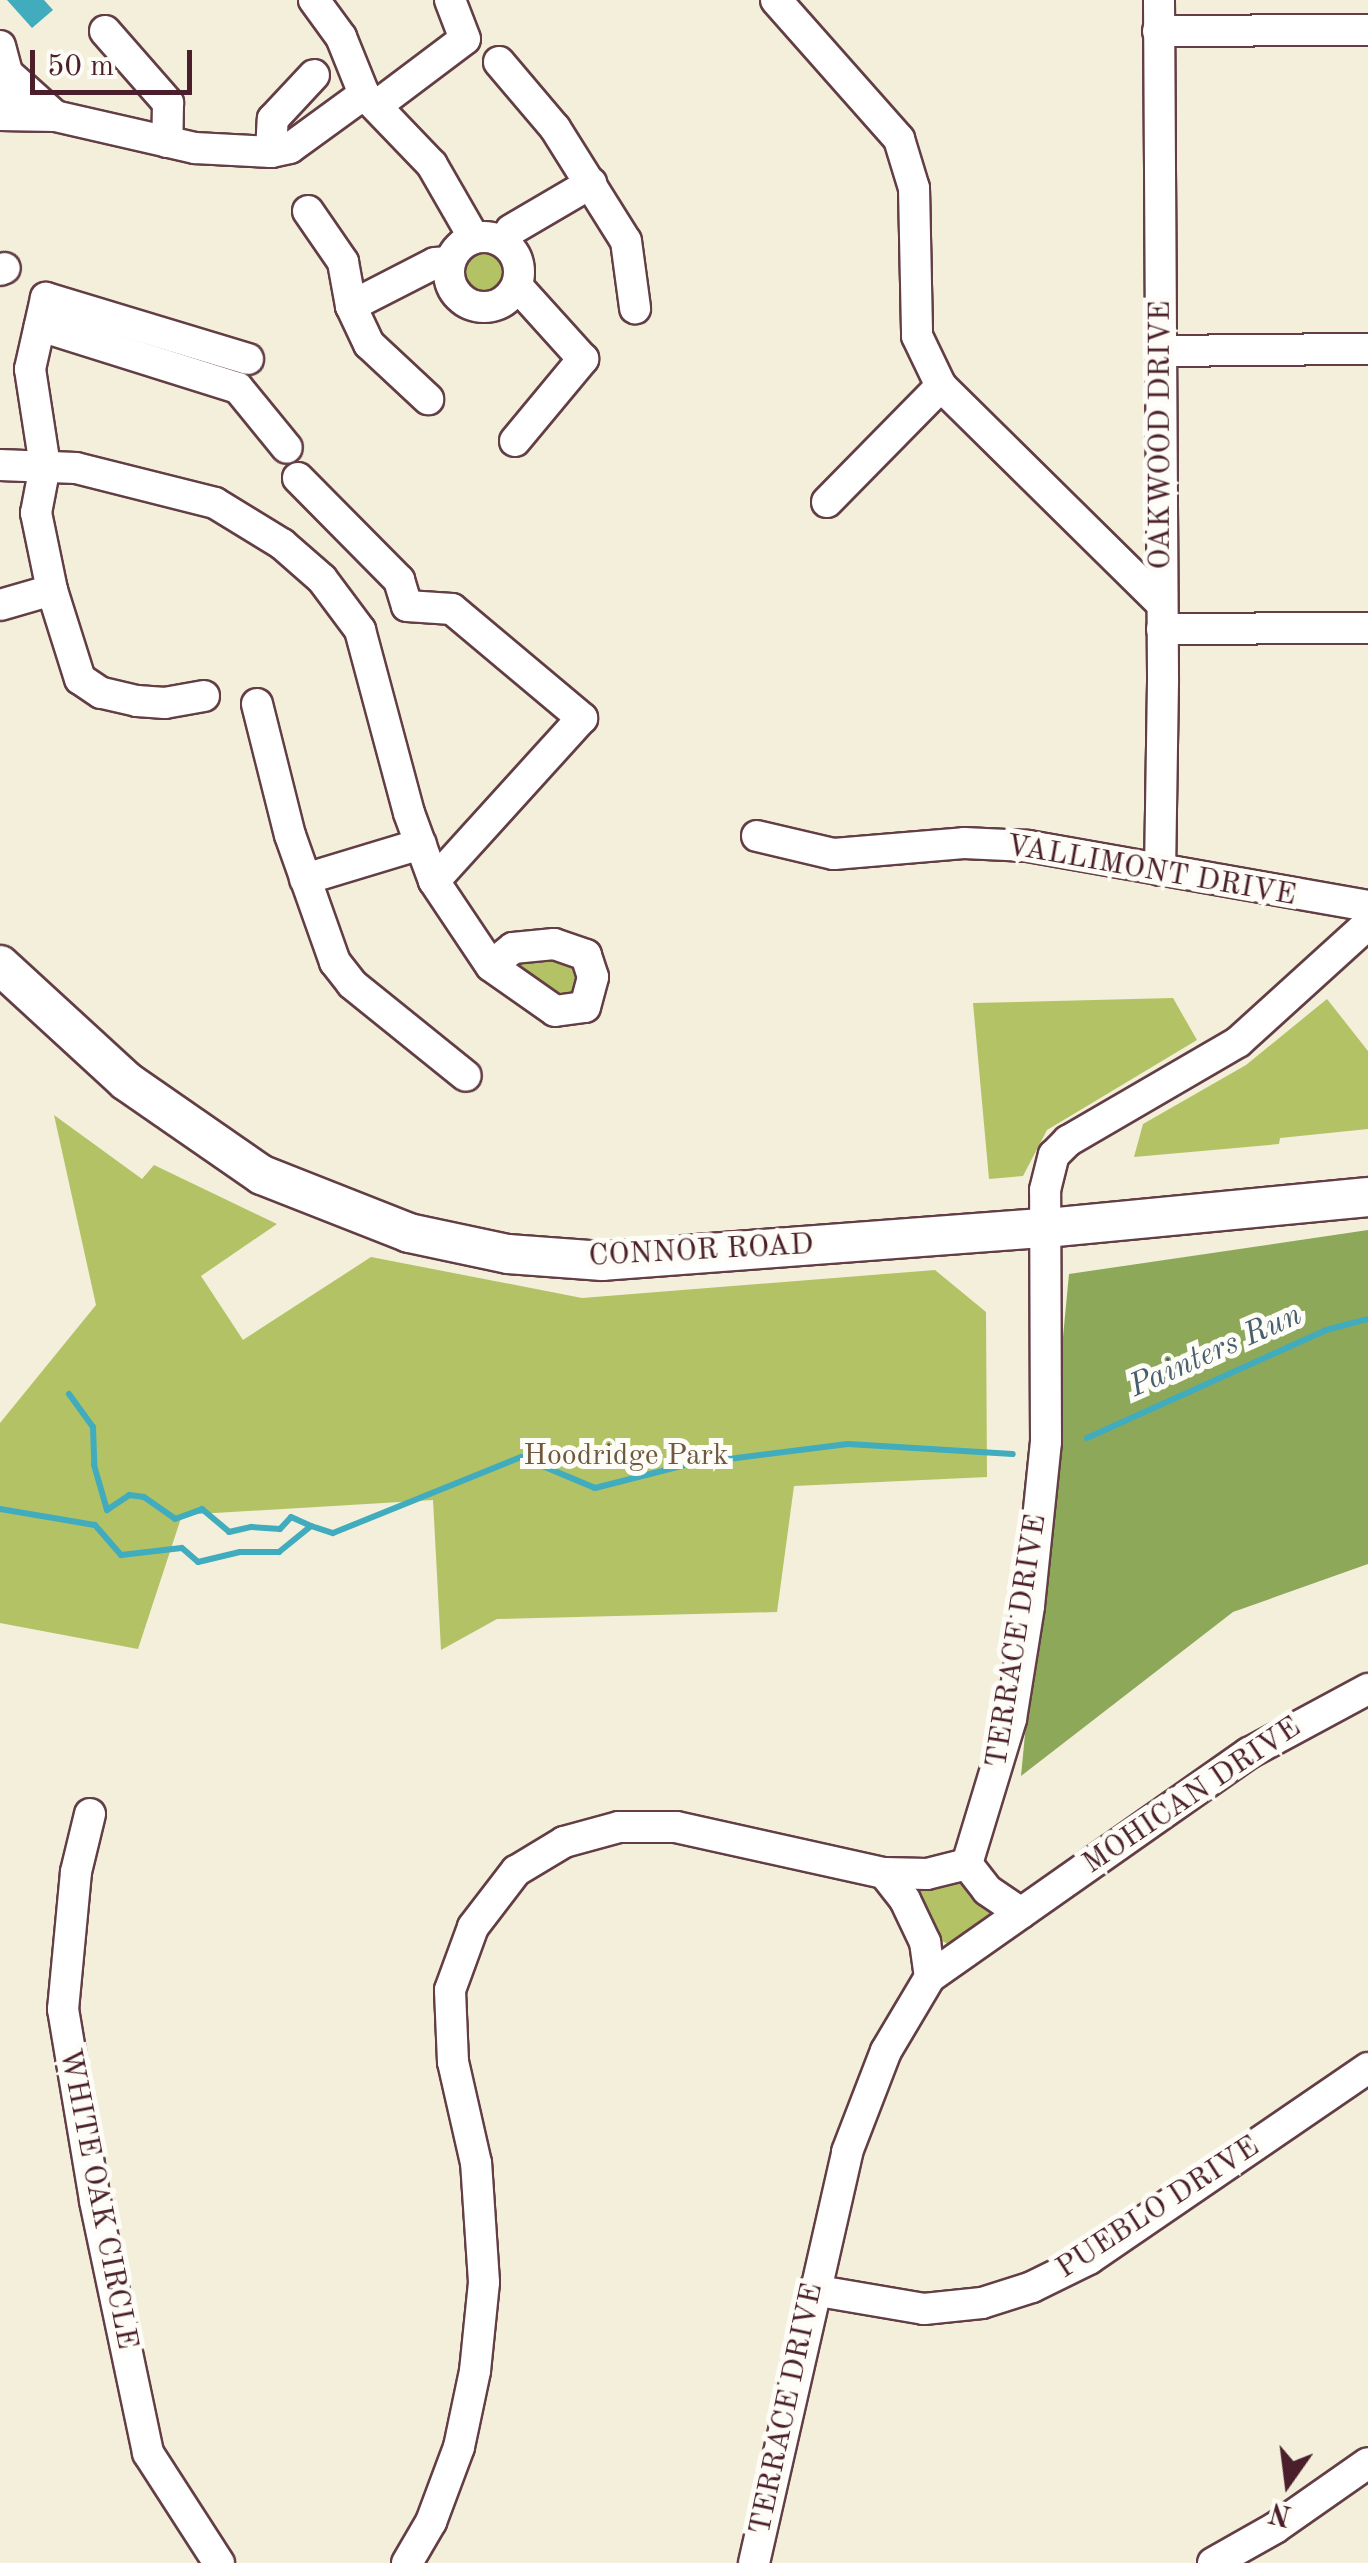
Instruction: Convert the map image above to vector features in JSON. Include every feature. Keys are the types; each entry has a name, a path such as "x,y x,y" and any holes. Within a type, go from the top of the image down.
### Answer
{"main road":[{"name":"CONNOR ROAD","path":"0,965 126,1081 262,1175 409,1233 508,1254 603,1261 1046,1228 1368,1196"}],"street":[{"path":"314,0 341,36 370,100 432,165 474,238"},
{"path":"0,116 55,116 195,148 271,152 290,148 465,39 450,0"},
{"path":"776,0 900,138 914,188 917,336 942,386 1162,616 1368,628"},
{"name":"OAKWOOD DRIVE","path":"1158,0 1162,351 1160,870"},
{"path":"1158,32 1368,30"},
{"path":"105,31 168,102 167,142"},
{"path":"500,62 555,128 626,241 636,308"},
{"path":"2,73 55,116"},
{"path":"271,152 273,119 314,75"},
{"path":"505,242 511,230 592,184"},
{"path":"308,211 343,262 350,306 369,344 428,398"},
{"path":"474,238 505,242 519,262 517,286 501,303 478,306 458,295 452,285 450,262 455,251 474,238"},
{"path":"350,306 435,263 450,262"},
{"path":"515,441 583,359 517,286"},
{"path":"204,696 165,703 101,694 80,679 52,590 36,514 45,466 30,370 46,298 248,359"},
{"path":"40,326 238,388 287,448"},
{"path":"1162,351 1368,349"},
{"path":"827,502 942,386"},
{"path":"0,465 76,468 216,503 282,544 322,579 360,630 434,881 491,966"},
{"path":"298,478 399,580 407,606"},
{"path":"0,605 52,590"},
{"path":"360,630 407,606 452,608 582,718 434,881"},
{"path":"257,704 305,879 336,962 352,984 466,1076"},
{"name":"VALLIMONT DRIVE","path":"757,836 834,854 964,843 1028,846 1368,906"},
{"path":"305,879 421,844"},
{"name":"TERRACE DRIVE","path":"968,1864 1011,1719 1029,1606 1046,1442 1046,1172 1054,1155 1068,1141 1238,1042 1368,924"},
{"name":"MOHICAN DRIVE","path":"1021,1913 1250,1753 1368,1688"},
{"name":"WHITE OAK CIRCLE","path":"90,1814 76,1872 63,2010 96,2201 148,2453 219,2563"},
{"path":"407,2563 431,2522 459,2447 484,2282 476,2163 454,2062 450,1990 473,1928 516,1871 564,1842 619,1828 676,1827 884,1873 926,1874 968,1864 987,1890 1021,1913"},
{"path":"884,1873 906,1900 924,1942 930,1977"},
{"name":"TERRACE DRIVE","path":"754,2563 847,2152 886,2052 930,1977 1021,1913"},
{"name":"PUEBLO DRIVE","path":"813,2290 924,2309 982,2303 1032,2287 1106,2248 1368,2068"},
{"path":"1213,2563 1275,2528 1368,2463"}],"green space":[{"path":"484,251 499,257 505,272 499,287 484,293 469,287 463,272 469,257"},
{"path":"562,958 582,970 573,998 551,996 515,963"},
{"path":"1173,998 1197,1040 1047,1130 1023,1176 989,1179 973,1003"},
{"path":"1327,999 1368,1051 1368,1129 1280,1138 1279,1144 1134,1157 1143,1124 1246,1065"},
{"name":"Hoodridge Park","path":"54,1115 142,1179 154,1165 277,1224 201,1276 243,1340 371,1257 582,1298 935,1270 986,1312 987,1477 794,1486 777,1612 497,1619 441,1650 433,1500 182,1515 138,1649 0,1623 0,1423 96,1305"},
{"path":"1368,1230 1368,1564 1233,1612 1021,1776 1069,1274"},
{"path":"958,1879 996,1915 951,1946 934,1936 913,1887"}],"water":[{"path":"7,0 44,0 53,10 32,28"}],"waterway":[{"name":"Painters Run","path":"1087,1438 1326,1330 1368,1319"},
{"path":"69,1394 93,1427 94,1465 107,1510 129,1495 144,1497 175,1519 202,1509 229,1532 251,1527 280,1529 291,1517 311,1526"},
{"name":"Painters Run","path":"0,1509 95,1525 121,1555 182,1548 198,1562 240,1552 279,1552 311,1526 333,1533 521,1457 595,1488 689,1464 848,1444 1013,1454"}]}
